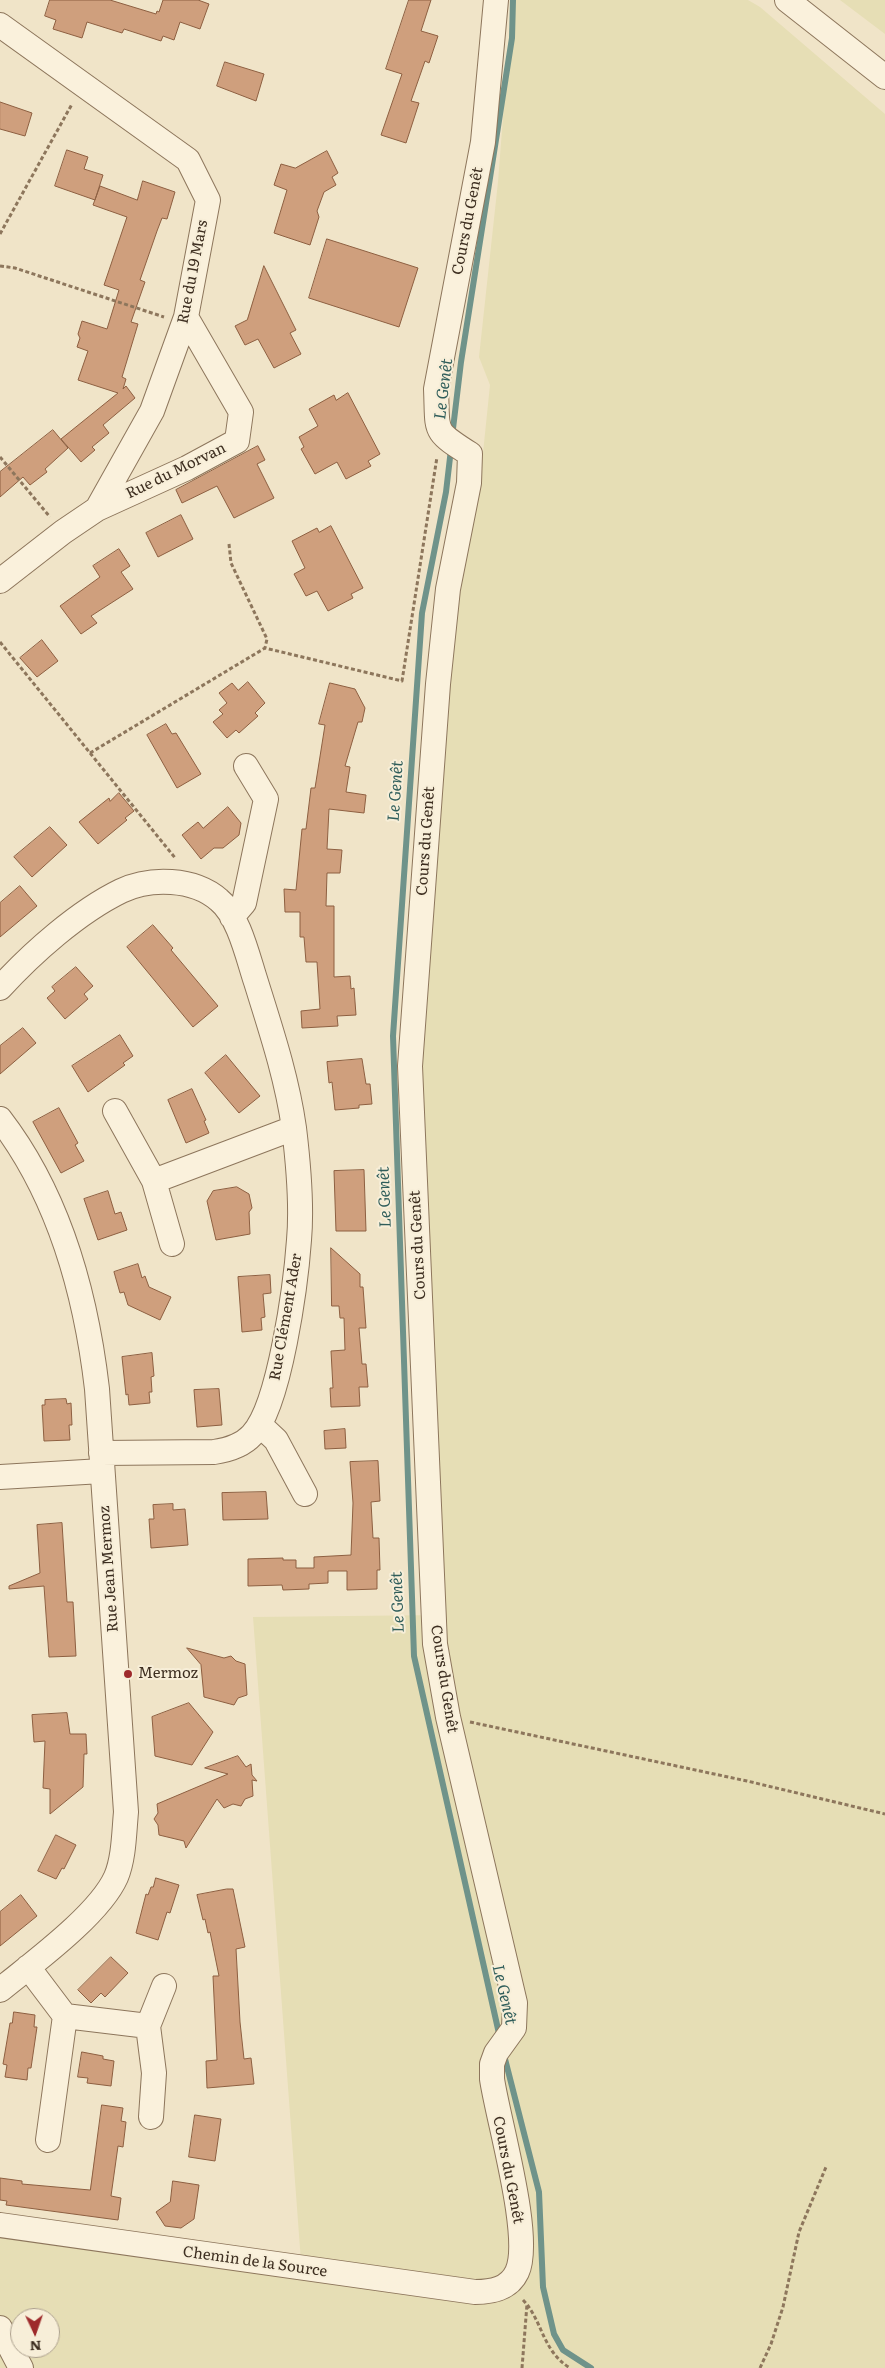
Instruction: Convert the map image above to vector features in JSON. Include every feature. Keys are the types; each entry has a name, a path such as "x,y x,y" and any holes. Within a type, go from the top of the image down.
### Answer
{"street":[{"name":"Cours du Genêt","path":"496,0 483,142 436,389 437,428 454,444 470,454 469,483 448,589 439,674 410,1066 436,1644 448,1717 515,2003 514,2028 492,2064 492,2079 512,2174 522,2243 521,2260 517,2273 508,2284"},
{"path":"787,0 885,77"},
{"name":"Rue du 19 Mars","path":"0,25 188,160 208,200 186,317 152,411 97,509 63,532 0,581"},
{"name":"Rue du Morvan","path":"97,509 187,468 238,441 241,412 186,317"},
{"path":"232,917 244,903 266,799 246,766"},
{"name":"Rue Clément Ader","path":"0,988 17,969 78,918 122,890 152,882 180,883 198,888 220,900 232,917 242,940 280,1057 294,1128 299,1238 290,1316 273,1395 260,1425 252,1435 231,1449 214,1452 101,1462 0,1477"},
{"path":"116,1111 154,1181 172,1244"},
{"name":"Rue Jean Mermoz","path":"0,1119 36,1178 74,1264 92,1341 126,1812 123,1845 116,1877 96,1905 72,1930 0,1990"},
{"path":"154,1181 294,1128"},
{"path":"260,1425 276,1440 304,1494"},
{"path":"28,1967 66,2016 148,2026"},
{"path":"151,2117 154,2073 148,2026 164,1986"},
{"path":"48,2140 66,2016"},
{"name":"Chemin de la Source","path":"0,2225 453,2290 487,2292 498,2290 508,2284"},
{"path":"0,2328 21,2368"}],"path":[{"path":"0,234 83,84"},
{"path":"0,266 14,268 167,318 186,317"},
{"path":"90,753 265,648 402,681 434,464 454,444"},
{"path":"0,457 63,532"},
{"path":"229,544 231,563 267,640 265,648"},
{"path":"0,642 179,863 180,883"},
{"path":"448,1717 747,1781 885,1814"},
{"path":"760,2368 771,2344 783,2307 799,2232 826,2167"},
{"path":"508,2284 527,2304 555,2356 570,2368"},
{"path":"522,2368 527,2304"}],"shaded area":[{"path":"512,0 748,0 760,7 885,114 885,2368 0,2368 0,2234 302,2275 253,1617 442,1615 414,1061 456,617 480,482 490,385 479,357 498,182"},
{"path":"840,0 885,0 885,34"}],"building":[{"path":"50,0 110,0 156,14 157,11 159,12 163,0 198,0 209,4 200,29 180,22 174,40 163,36 161,41 124,29 122,33 87,22 82,38 53,29 56,20 45,16"},
{"path":"409,0 431,0 421,31 438,36 429,63 425,61 411,101 419,103 406,143 381,135 402,74 386,69"},
{"path":"225,62 264,74 256,101 217,86"},
{"path":"0,102 32,113 25,136 0,129"},
{"path":"67,150 88,157 84,169 103,175 95,200 55,186"},
{"path":"327,151 338,173 332,177 336,185 324,192 317,211 319,217 310,245 274,233 287,190 274,185 281,164 295,168"},
{"path":"143,181 175,192 167,219 162,218 140,280 145,282 131,322 138,324 122,377 126,379 123,389 126,386 135,398 103,425 109,433 92,447 95,450 81,462 61,439 118,393 78,380 88,351 77,347 80,338 78,334 82,321 107,329 119,290 104,285 127,217 93,205 100,186 137,200"},
{"path":"327,239 418,268 399,327 309,298"},
{"path":"264,266 296,330 290,333 301,354 274,368 258,339 245,345 235,326 247,320"},
{"path":"348,393 380,454 368,461 371,466 346,479 337,462 315,474 301,449 304,447 299,437 318,426 309,409 334,395 336,400"},
{"path":"53,430 68,448 45,469 47,472 30,485 23,477 0,497 0,472"},
{"path":"258,446 265,460 257,464 274,498 234,518 217,486 182,503 176,490"},
{"path":"181,515 193,539 158,557 146,533"},
{"path":"331,526 363,588 351,594 353,598 328,611 317,591 306,596 294,574 305,568 292,541 317,528 319,532"},
{"path":"119,549 130,566 121,572 133,589 91,616 97,623 81,634 60,606 100,577 93,566"},
{"path":"42,640 58,661 37,677 20,658"},
{"path":"248,682 265,703 255,713 258,716 239,733 236,730 227,738 213,722 223,714 219,710 227,703 219,693 232,683 238,690"},
{"path":"330,683 355,689 365,708 362,722 358,722 345,766 350,767 346,792 366,795 364,813 329,809 327,849 342,850 340,873 327,873 326,906 334,906 334,977 350,976 351,989 354,988 356,1015 337,1016 338,1026 302,1028 301,1011 320,1009 317,962 306,962 304,937 300,937 300,912 285,912 284,889 296,890 302,829 306,829 311,788 315,788 325,725 319,724"},
{"path":"166,724 172,734 176,733 201,774 177,788 147,735"},
{"path":"119,793 134,811 125,818 127,820 98,844 79,822 109,798 110,801"},
{"path":"228,807 241,823 239,835 223,848 214,848 201,859 182,835 198,822 203,828"},
{"path":"50,827 67,845 32,877 14,857"},
{"path":"20,886 37,906 0,937 0,903"},
{"path":"153,925 173,948 171,950 218,1006 193,1027 127,947"},
{"path":"76,967 93,986 84,994 88,999 65,1019 47,998 55,991 52,987"},
{"path":"23,1028 36,1043 0,1074 0,1046"},
{"path":"120,1035 133,1056 123,1063 125,1065 88,1092 72,1066"},
{"path":"226,1055 260,1096 239,1113 205,1073"},
{"path":"362,1059 366,1084 370,1084 372,1104 359,1105 359,1108 335,1110 332,1082 329,1083 327,1062"},
{"path":"192,1089 206,1120 204,1121 209,1133 186,1143 168,1100"},
{"path":"59,1108 78,1143 75,1145 84,1161 61,1173 33,1122"},
{"path":"364,1170 366,1231 336,1231 334,1171"},
{"path":"237,1187 249,1194 252,1208 249,1212 250,1234 216,1240 207,1201 213,1191"},
{"path":"108,1191 115,1214 121,1212 127,1230 98,1240 84,1199"},
{"path":"331,1248 360,1274 360,1287 363,1287 366,1328 359,1328 362,1364 366,1364 368,1387 359,1387 360,1406 331,1407 330,1388 333,1388 331,1351 345,1350 344,1318 340,1318 339,1306 332,1306"},
{"path":"138,1264 142,1278 145,1276 149,1287 171,1297 160,1320 128,1305 124,1292 120,1293 114,1272"},
{"path":"270,1275 271,1293 263,1294 265,1317 261,1318 262,1330 242,1332 238,1277"},
{"path":"152,1353 154,1376 151,1377 152,1392 149,1392 150,1403 129,1405 128,1394 126,1395 122,1357"},
{"path":"219,1389 222,1425 197,1427 194,1390"},
{"path":"66,1399 67,1404 71,1403 72,1425 69,1425 70,1440 44,1441 42,1405 45,1405 45,1400"},
{"path":"345,1429 346,1448 325,1449 324,1431"},
{"path":"378,1461 380,1501 371,1502 373,1538 379,1538 380,1570 377,1570 377,1589 347,1590 347,1571 328,1571 328,1583 309,1584 309,1589 283,1590 282,1585 248,1586 248,1559 283,1558 283,1560 296,1560 296,1568 314,1568 314,1557 351,1555 353,1503 350,1462"},
{"path":"266,1492 268,1519 223,1520 222,1493"},
{"path":"173,1504 173,1510 185,1509 188,1545 151,1548 149,1519 154,1519 153,1505"},
{"path":"62,1523 67,1602 73,1602 76,1656 49,1657 44,1586 9,1589 9,1586 40,1573 37,1525"},
{"path":"187,1648 224,1658 231,1656 236,1661 245,1664 247,1695 238,1698 234,1705 204,1697 201,1665"},
{"path":"189,1703 213,1732 192,1765 155,1756 152,1717"},
{"path":"67,1713 70,1734 86,1734 87,1754 84,1754 83,1787 50,1814 50,1789 43,1788 45,1741 34,1742 32,1715"},
{"path":"238,1756 246,1767 251,1764 252,1775 257,1781 252,1780 253,1796 245,1799 241,1806 233,1804 224,1808 217,1799 186,1848 184,1841 159,1835 158,1825 154,1819 158,1813 157,1804 228,1774 205,1768"},
{"path":"56,1835 76,1845 64,1869 62,1868 56,1879 38,1871"},
{"path":"156,1878 179,1885 170,1913 167,1912 158,1940 136,1933 146,1894 148,1895 151,1887 153,1887"},
{"path":"233,1889 245,1947 236,1949 240,2022 244,2059 251,2058 254,2084 207,2088 206,2061 217,2060 213,1976 219,1976 210,1932 208,1933 205,1919 203,1920 197,1895"},
{"path":"21,1895 37,1916 0,1946 0,1912"},
{"path":"111,1957 128,1973 105,1997 101,1993 91,2003 78,1990"},
{"path":"14,2012 35,2015 34,2027 37,2027 31,2068 28,2068 27,2080 5,2077 7,2065 3,2064 10,2023 12,2023"},
{"path":"82,2052 103,2056 103,2059 114,2061 111,2086 87,2083 88,2078 78,2077"},
{"path":"102,2105 123,2108 121,2121 126,2122 123,2147 118,2146 111,2196 121,2198 118,2220 6,2205 7,2201 0,2200 0,2178 22,2181 22,2184 90,2190"},
{"path":"195,2115 221,2119 215,2161 189,2157"},
{"path":"173,2181 199,2185 194,2219 181,2228 165,2226 156,2212 170,2202"}],"waterway":[{"name":"Le Genêt","path":"452,437 461,362 512,38 513,0"},
{"name":"Le Genêt","path":"451,449 446,492 422,613 393,1036 414,1656 500,2038"},
{"name":"Le Genêt","path":"504,2055 539,2192 543,2287 554,2334 563,2350 591,2368"}],"place":[{"name":"Mermoz","path":"128,1674"}]}
